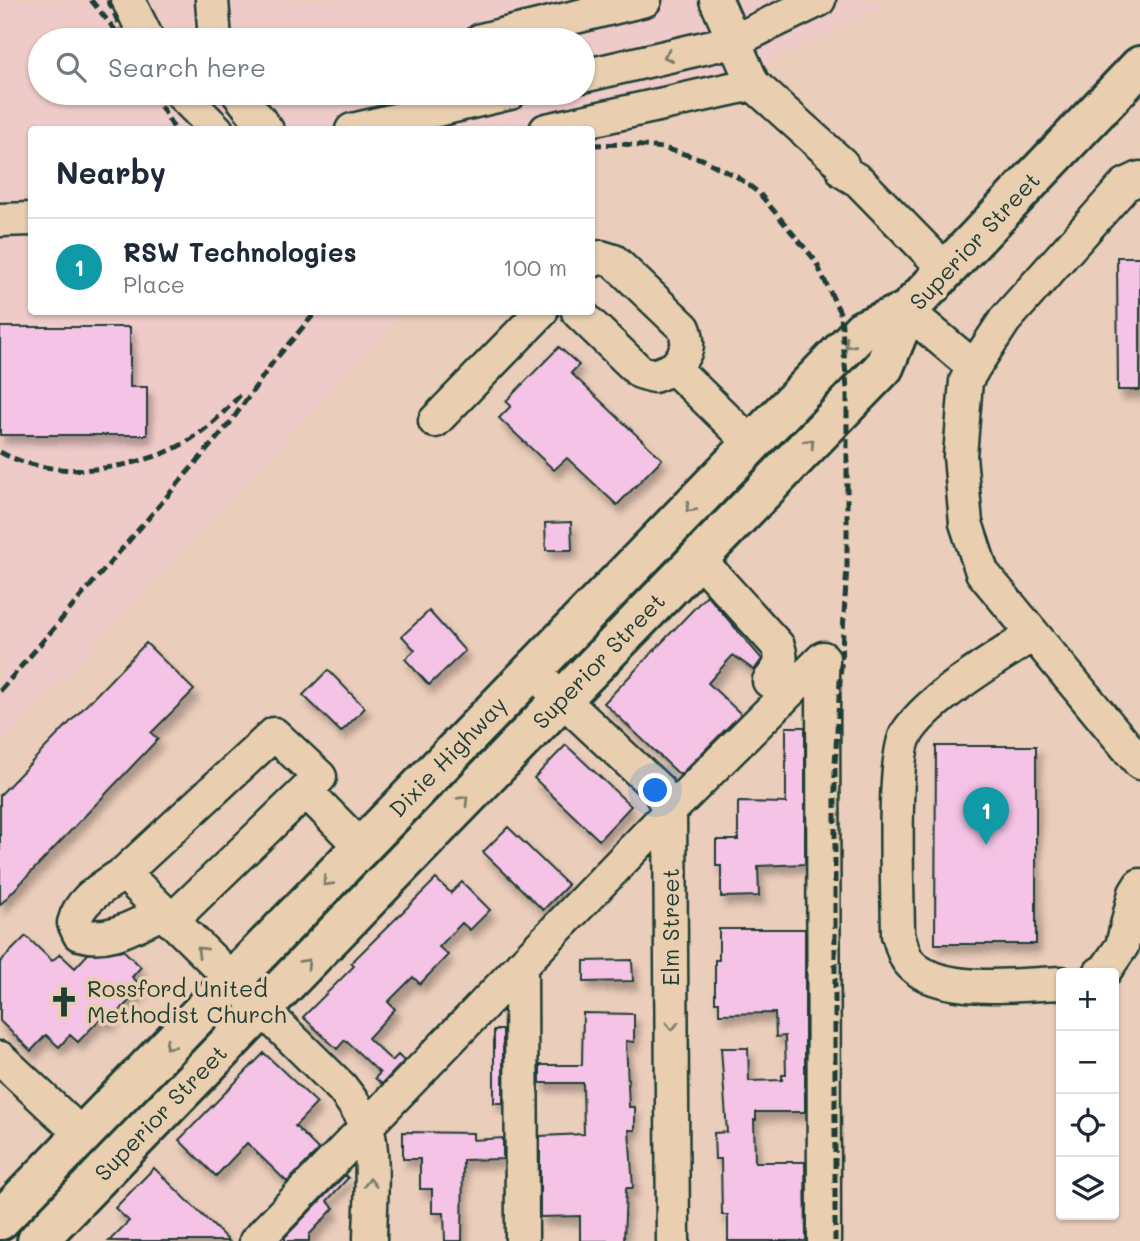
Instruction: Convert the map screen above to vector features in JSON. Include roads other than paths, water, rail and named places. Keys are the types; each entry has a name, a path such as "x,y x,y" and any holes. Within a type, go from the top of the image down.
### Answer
{"main road":[{"name":"Superior Street","path":"37,1241 884,367 907,311 1140,66"},
{"name":"Dixie Highway","path":"0,1220 862,330 907,311"},
{"path":"752,444 781,473"}],"street":[{"path":"128,0 142,28"},
{"path":"212,0 214,28"},
{"path":"530,28 645,0"},
{"path":"716,0 753,84 850,172 946,270"},
{"path":"595,73 734,41 819,0"},
{"path":"564,126 753,84"},
{"path":"192,105 213,126"},
{"path":"254,105 265,126"},
{"path":"369,126 459,105"},
{"path":"1140,178 1125,185 1005,320 974,367 966,381 960,456 966,523 982,572 1140,763"},
{"path":"0,220 28,219"},
{"path":"581,315 640,372 654,376 674,368 686,354 690,341 684,328 614,261 601,257 595,260"},
{"path":"907,311 974,367"},
{"path":"435,421 538,315"},
{"path":"674,368 752,444"},
{"path":"698,558 778,646 783,657 769,681"},
{"path":"1033,634 923,712 905,736 898,771 898,935 907,960 931,978 969,985 1056,983"},
{"path":"256,1241 670,811 824,658 824,1241"},
{"path":"531,671 658,789 670,811"},
{"path":"274,734 320,777 167,917 110,937 93,938 79,934 74,923 77,912 86,900 124,873 274,734"},
{"path":"306,790 361,847"},
{"name":"Elm Street","path":"670,811 673,1241"},
{"path":"124,873 231,982 342,1088 367,1126 370,1241"},
{"path":"1107,968 1122,946 1135,892 1140,885"},
{"path":"521,965 522,1241"},
{"path":"0,1058 82,1135"}],"railway":[{"path":"91,0 113,28"},
{"path":"108,0 121,28"},
{"path":"160,105 173,126"},
{"path":"595,145 623,144 663,148 702,159 739,178 759,193 815,260 841,315 847,389 847,566 835,764 835,1241"},
{"path":"0,691 230,423 273,362 313,315"},
{"path":"0,452 19,461 62,469 84,470 128,464 169,451 189,440 217,419 241,394"}],"place":[{"name":"RSW Technologies","path":"986,845"},
{"name":"Rossford United Methodist Church","path":"64,1002"}]}
